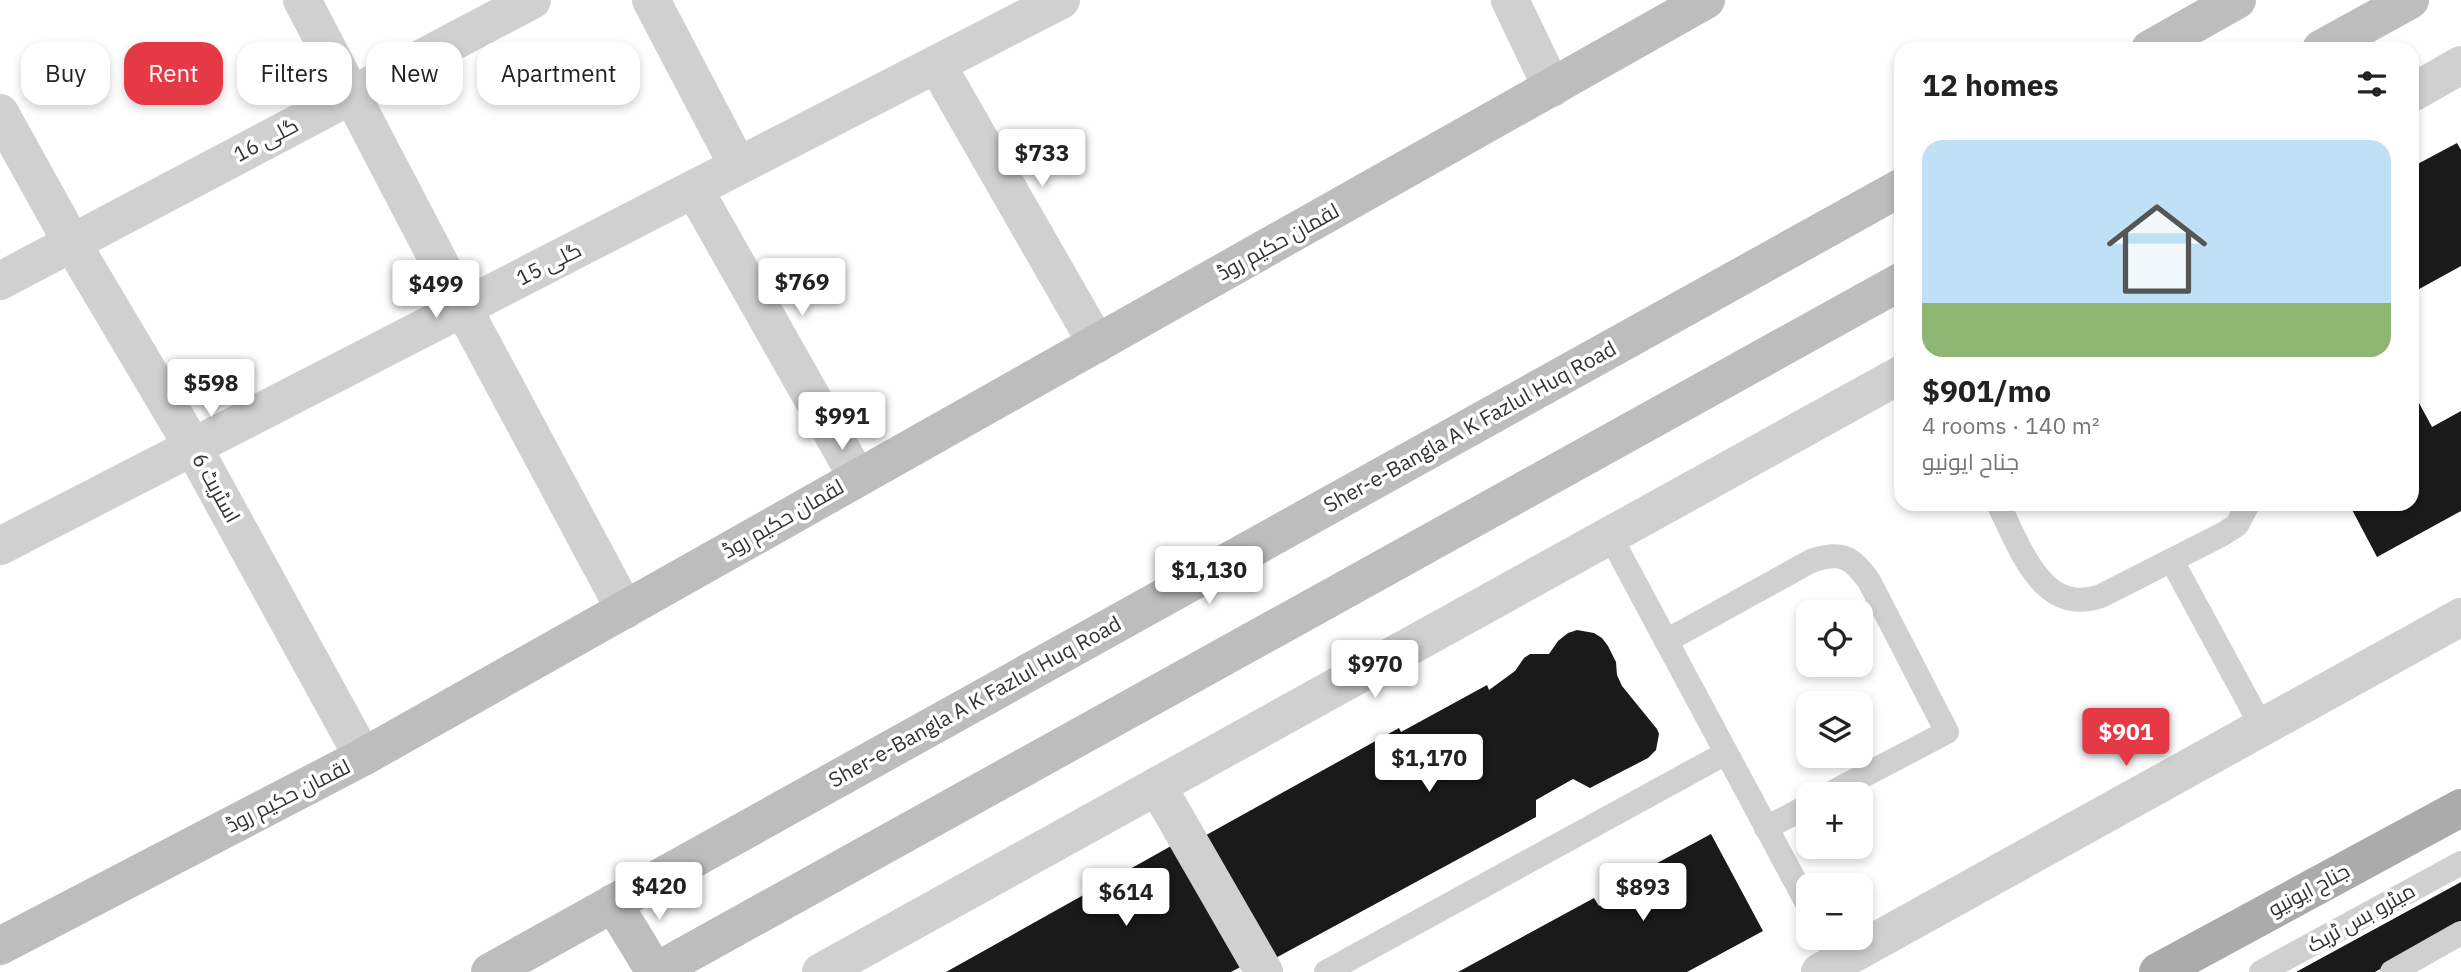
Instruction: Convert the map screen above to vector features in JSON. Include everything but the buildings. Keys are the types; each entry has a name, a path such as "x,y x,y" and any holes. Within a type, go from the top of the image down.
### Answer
{"main road":[{"name":"لقمان حکیم روڈ","path":"0,946 363,757 1706,0"},
{"path":"2162,42 2237,0"},
{"path":"2334,42 2410,0"},
{"name":"Sher-e-Bangla A K Fazlul Huq Road","path":"490,972 1894,191"},
{"path":"613,903 655,972 1894,285"},
{"name":"جناح ایونیو","path":"2158,972 2461,808"}],"street":[{"path":"303,0 325,42"},
{"name":"گلی 16","path":"352,95 532,0"},
{"path":"651,0 738,166"},
{"name":"گلی 15","path":"0,546 937,65 1012,11 1062,0"},
{"path":"1510,0 1552,88"},
{"path":"937,65 1097,344"},
{"path":"2419,89 2461,65"},
{"path":"352,95 625,610"},
{"name":"گلی 16","path":"0,281 333,105"},
{"name":"اسٹریٹ 6","path":"0,113 72,243 193,447 363,757"},
{"path":"694,189 857,477"},
{"path":"821,972 1894,378"},
{"path":"1828,957 2262,727 2461,617"},
{"path":"1157,786 1264,972"}],"lane":[{"path":"2001,511 2039,579 2061,598 2074,601 2089,601 2172,561 2237,525 2244,511"},
{"path":"1610,536 1796,883"},
{"path":"1666,641 1811,561 1836,556 1857,564 1869,581 1947,732 1852,782"},
{"path":"2172,561 2262,727"},
{"path":"1326,972 1726,752"},
{"path":"1766,828 1796,812"},
{"name":"میٹرو بس ٹریک","path":"2260,972 2461,863"},
{"path":"2392,972 2461,933"}]}
